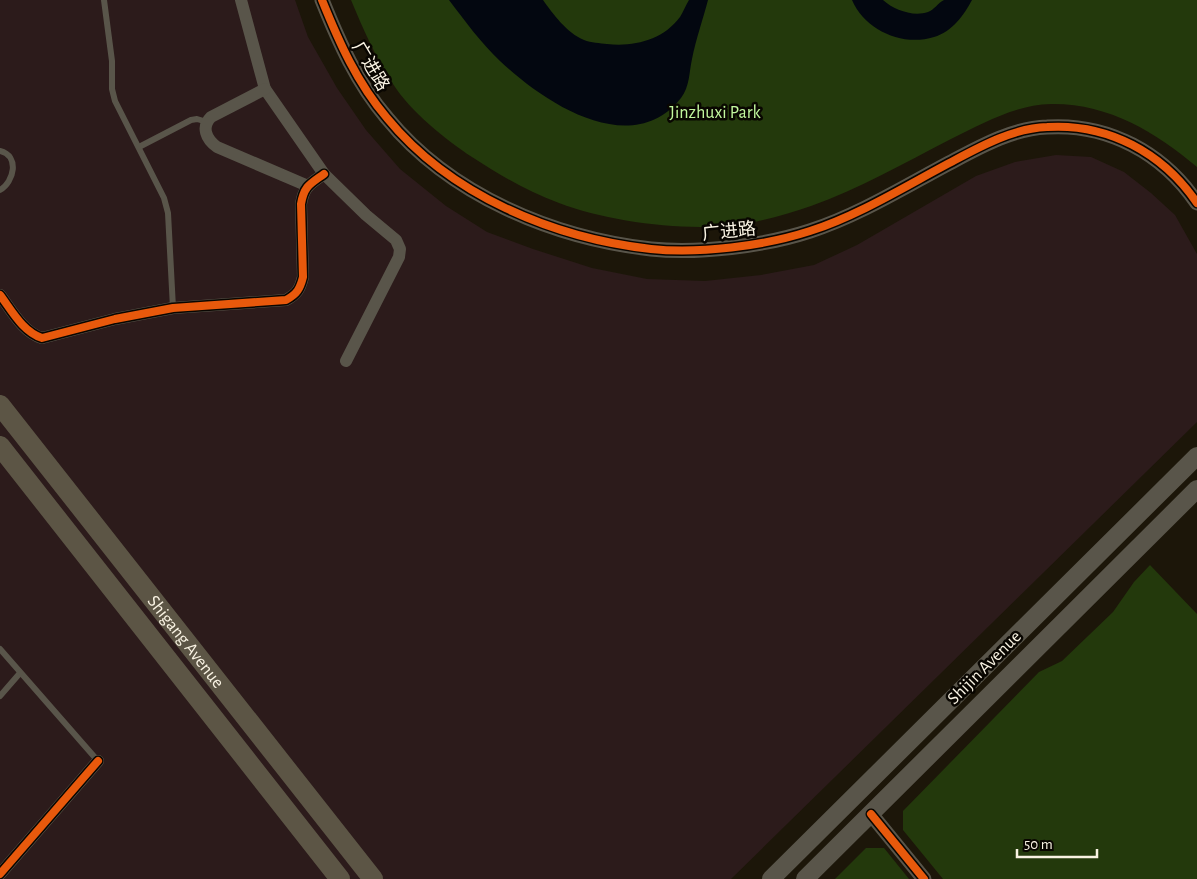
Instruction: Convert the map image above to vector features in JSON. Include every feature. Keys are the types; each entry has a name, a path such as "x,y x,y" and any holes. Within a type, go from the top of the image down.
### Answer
{"main road":[{"name":"Shigang Avenue","path":"0,405 372,879"},
{"name":"Shigang Avenue","path":"0,446 340,879"},
{"name":"Shijin Avenue","path":"771,879 1197,456"},
{"name":"Shijin Avenue","path":"805,879 1197,489"}],"street":[{"path":"240,0 266,88 324,174 366,215 396,240 400,248 400,257 346,362"},
{"name":"广进路","path":"322,0 335,34 358,79 387,119 419,151 455,179 494,203 540,223 598,240 652,249 711,250 759,244 811,231 858,210 974,150 1010,134 1045,126 1082,127 1127,140 1146,152 1168,170 1197,203"},
{"path":"266,88 211,117 205,128 207,136 218,147 308,186"},
{"path":"0,295 26,330 33,336 42,338 115,319 173,308 286,300 296,295 303,277 301,204 303,193 308,186 324,174"},
{"path":"0,874 98,761"},
{"path":"871,814 924,879"}],"lane":[{"path":"104,0 112,61 112,89 115,100 164,198 168,213 173,308"},
{"path":"139,147 191,120 197,119 207,122"},
{"path":"0,151 6,152 12,158 14,165 9,180 5,187 0,190"},
{"path":"0,649 98,761"},
{"path":"0,696 20,673"}],"shaded area":[{"path":"0,0 295,0 308,37 337,88 366,130 400,169 446,206 487,232 533,249 592,268 647,279 705,281 761,275 814,265 857,245 976,176 1015,162 1056,155 1091,157 1124,172 1151,193 1175,215 1197,254 1197,422 731,879 0,879"},
{"path":"449,0 543,0 561,23 578,37 590,42 617,45 637,43 657,36 673,25 680,17 689,0 708,0 694,52 688,84 681,98 661,116 638,125 613,125 588,118 563,107 539,93 518,77 486,47"},
{"path":"852,0 883,0 898,10 916,14 930,11 944,0 972,0 952,27 940,35 922,40 910,40 897,38 875,28 858,11"}],"green space":[{"name":"Jinzhuxi Park","path":"351,0 1197,0 1197,167 1148,131 1111,114 1072,105 1037,105 999,116 846,192 773,218 727,226 704,227 628,221 580,210 548,199 504,177 451,142 429,124 400,94 370,43"},
{"path":"1150,565 1197,614 1197,879 943,879 903,830 903,811 1039,672 1062,661 1113,612 1134,582"},
{"path":"866,848 884,848 909,879 835,879"}],"cycle path":[{"path":"322,0 350,62 367,91 376,105 412,145 441,169 472,190 506,208 541,223 577,235 651,249 670,250 731,248 772,241 810,231 847,217 1000,138 1023,130 1047,127 1070,127 1091,130 1112,136 1132,145 1168,169 1197,203"},
{"path":"0,295 24,326 42,338 115,319 173,308 286,300 298,291 303,277 302,198 308,186 324,174"},
{"path":"0,874 98,761"},
{"path":"871,814 924,879"}]}
